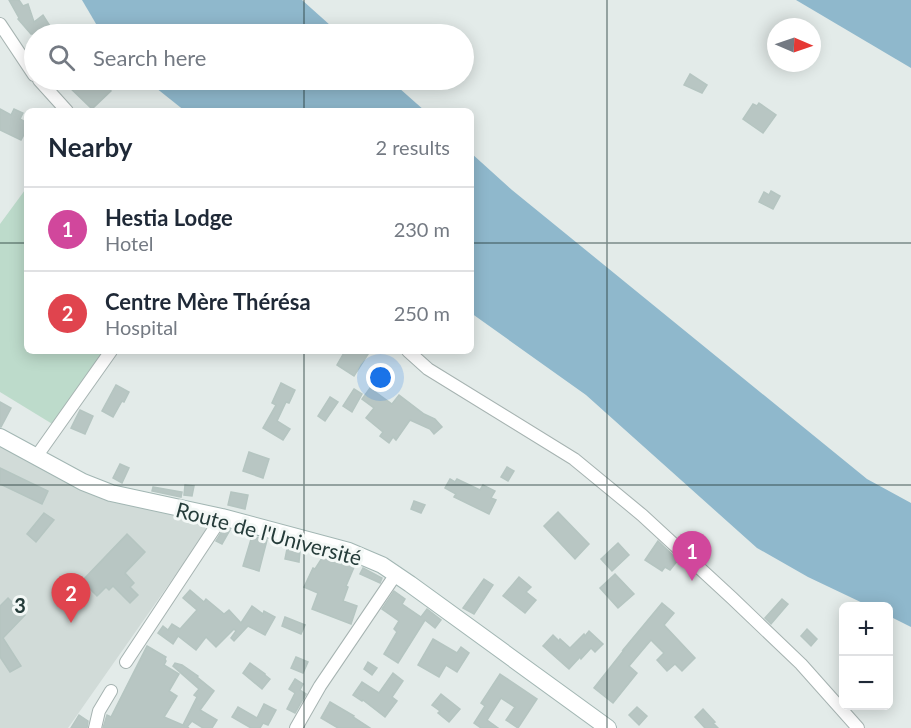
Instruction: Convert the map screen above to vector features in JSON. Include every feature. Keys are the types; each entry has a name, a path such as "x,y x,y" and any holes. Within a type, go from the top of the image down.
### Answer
{"street":[{"path":"0,24 24,60"},
{"path":"48,90 64,108"},
{"path":"36,457 109,354"},
{"path":"411,354 428,369 574,459 634,508 801,664 858,728"},
{"name":"Route de l'Université","path":"0,437 82,483 111,493 222,517 349,551 382,565 600,726"},
{"path":"126,662 222,517"},
{"path":"296,728 320,686 396,574"},
{"path":"95,728 99,711 111,691"}],"shaded area":[{"path":"0,443 105,496 216,517 68,728 0,728"}],"green space":[{"path":"24,191 24,354 103,354 54,425 0,392 0,224"}],"water":[{"path":"82,0 302,0 329,24 96,24"},
{"path":"796,0 911,0 911,68"},
{"path":"159,90 401,90 422,108 181,108"},
{"path":"474,156 512,190 867,479 911,503 911,627 893,618 893,602 861,602 808,577 757,548 586,395 474,315"}],"building":[{"path":"9,0 19,0 23,6 28,4 34,22 43,15 49,24 24,24 24,26"},
{"path":"690,74 707,85 702,93 684,85"},
{"path":"72,90 110,90 93,108"},
{"path":"759,103 776,115 763,133 743,119 753,104 757,106"},
{"path":"0,109 11,115 14,109 23,113 20,119 24,121 24,134 21,140 0,130"},
{"path":"771,191 780,196 773,209 759,202 764,192 769,195"},
{"path":"343,354 368,354 354,376 337,365"},
{"path":"281,383 295,390 277,421 290,429 283,440 263,428 276,405 272,403"},
{"path":"116,385 129,392 113,417 102,411"},
{"path":"370,388 392,404 399,395 424,414 435,419 442,427 434,434 430,429 410,420 396,440 393,437 389,443 380,436 383,432 366,418 374,408 362,399"},
{"path":"354,389 362,394 352,412 343,406"},
{"path":"330,397 338,402 325,421 318,416"},
{"path":"0,402 11,408 1,427 0,427"},
{"path":"80,410 93,416 85,434 71,428"},
{"path":"249,452 269,459 263,478 243,471"},
{"path":"120,464 129,468 122,483 113,478"},
{"path":"507,467 514,471 508,481 501,477"},
{"path":"0,468 48,491 42,504 0,484"},
{"path":"450,479 455,482 457,479 480,490 483,485 495,491 491,498 496,500 489,514 454,497 456,494 445,488"},
{"path":"185,485 194,486 192,496 184,495"},
{"path":"153,487 182,492 181,497 152,491"},
{"path":"231,492 248,495 245,509 228,505"},
{"path":"414,501 425,505 421,513 411,509"},
{"path":"558,512 589,544 575,559 544,526"},
{"path":"44,513 54,520 36,542 27,534"},
{"path":"224,528 230,530 222,544 216,541"},
{"path":"127,534 145,552 125,573 134,583 130,587 138,595 130,603 113,586 109,590 106,587 97,596 82,581"},
{"path":"252,536 267,540 259,571 243,566"},
{"path":"658,541 678,560 670,570 665,567 662,571 645,560"},
{"path":"618,543 629,555 612,571 601,559"},
{"path":"287,549 300,551 299,562 285,559"},
{"path":"324,555 355,565 346,586 348,587 343,601 357,606 351,624 312,609 318,593 304,587 313,568 315,569"},
{"path":"363,568 382,578 380,583 360,574"},
{"path":"615,574 634,594 618,608 600,588"},
{"path":"519,577 531,587 526,592 536,600 525,613 503,596"},
{"path":"484,579 493,585 474,614 463,608"},
{"path":"190,590 204,602 206,599 224,614 229,610 241,623 252,606 263,614 264,611 275,617 265,635 248,626 234,641 231,638 236,631 234,629 216,647 206,637 196,650 178,636 173,644 158,633 163,626 168,630 172,624 180,629 197,610 183,598"},
{"path":"394,591 405,599 402,604 421,617 427,609 441,620 435,628 425,620 398,663 384,654 397,632 394,629 399,621 382,609"},
{"path":"8,598 25,615 3,638 21,666 10,672 0,657 0,606"},
{"path":"782,599 788,604 771,624 765,618"},
{"path":"662,603 674,613 664,625 695,658 682,671 675,664 667,671 657,660 664,653 651,640 629,666 637,673 613,703 594,688"},
{"path":"285,617 305,625 301,634 282,626"},
{"path":"807,629 817,639 811,646 801,636"},
{"path":"589,631 603,644 595,652 591,648 569,669 543,646 553,635 570,648"},
{"path":"433,639 457,653 461,647 469,653 457,672 446,665 439,677 418,665"},
{"path":"147,646 166,657 164,665 179,674 169,691 177,696 164,717 185,726 183,725 197,697 194,695 199,689 173,666 175,663 198,676 214,691 200,710 217,720 212,728 203,728 192,721 187,727 189,728 103,728 107,715 111,717"},
{"path":"296,657 308,662 303,673 291,668"},
{"path":"368,662 377,668 372,675 364,669"},
{"path":"250,663 270,679 262,689 243,673"},
{"path":"393,673 403,681 392,697 397,701 385,717 353,695 362,682 379,693"},
{"path":"500,674 537,699 518,728 506,720 515,707 501,698 487,720 498,728 481,728 474,723 485,706 481,703"},
{"path":"295,679 303,684 300,690 306,694 295,713 287,709 295,693 289,689"},
{"path":"441,694 460,709 449,722 432,705"},
{"path":"330,702 370,728 338,728 321,718"},
{"path":"264,704 276,710 268,725 263,723 260,728 251,728 232,717 238,707 257,718"},
{"path":"637,707 647,716 639,725 629,715"},
{"path":"703,709 718,728 705,728 695,717"},
{"path":"79,715 88,721 87,728 71,728"}],"place":[{"name":"Hestia Lodge","path":"692,581"},
{"name":"Centre Mère Thérésa","path":"71,623"}]}
